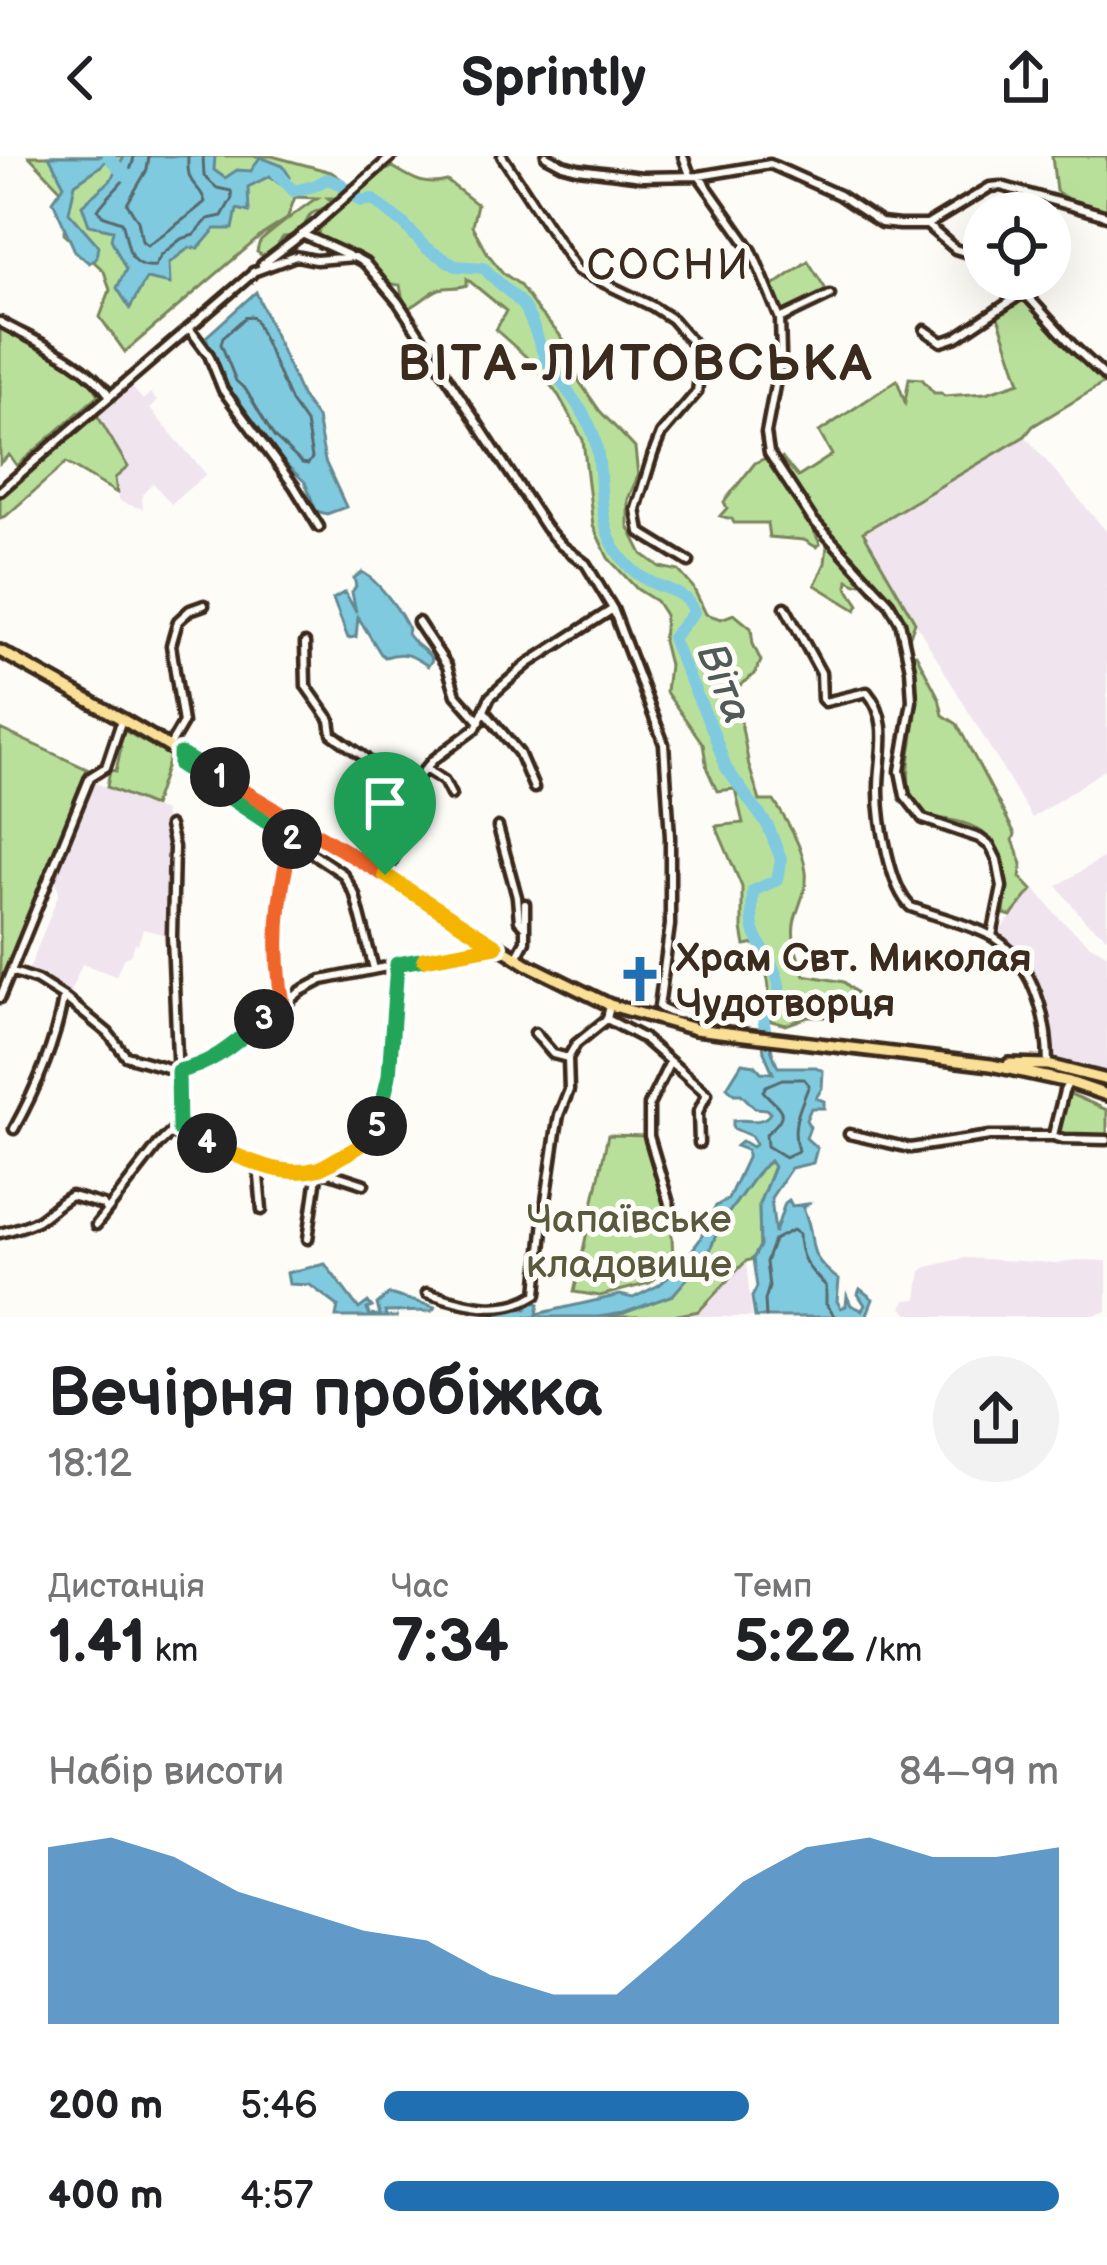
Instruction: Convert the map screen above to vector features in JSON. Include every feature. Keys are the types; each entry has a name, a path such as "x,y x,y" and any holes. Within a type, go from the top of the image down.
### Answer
{"main road":[{"path":"0,651 385,875 516,958 610,1005 679,1026 737,1036 991,1065 1107,1095"},
{"path":"991,1065 1048,1065 1107,1080"}],"street":[{"path":"0,491 392,156"},
{"path":"502,156 578,270 672,319 702,354 697,392 662,434 636,509 640,532 689,562"},
{"path":"546,156 578,169 622,175 695,175 770,164"},
{"path":"683,156 752,251 780,319 782,354 766,433 769,453 812,519 889,603 904,633 912,700 900,771 904,796 923,818 980,838 997,860 1002,887 992,936"},
{"path":"759,156 839,195 880,223 927,225 990,188 1001,187 1107,216"},
{"path":"927,225 963,252"},
{"path":"302,234 354,257 379,276 547,528 586,564 613,609 664,744 668,770 670,925 659,1007 691,1016 701,1012"},
{"path":"253,272 296,256 316,260 354,257"},
{"path":"780,319 830,295"},
{"path":"925,330 942,342 957,338 1012,300"},
{"path":"1031,300 1107,378"},
{"path":"0,322 85,370 110,397"},
{"path":"189,328 209,355 224,390 320,527"},
{"path":"169,747 183,723 171,645 178,621 204,605"},
{"path":"785,607 820,673 822,699 867,692 883,722 879,791 901,898 911,907 992,936 1010,953 1034,988 1048,1040 1048,1065"},
{"path":"385,875 400,844 403,794 476,728 490,697 529,663 613,609"},
{"path":"418,622 447,667 456,694 480,722"},
{"path":"305,643 306,686 330,720 332,734 403,794"},
{"path":"485,712 519,754 534,788"},
{"path":"0,998 90,777 106,767 122,719"},
{"path":"180,754 180,765 343,874 355,895 374,969"},
{"path":"426,769 444,781 451,795"},
{"path":"169,826 174,847 179,1129"},
{"path":"498,827 519,921 525,927"},
{"path":"283,1004 278,916 292,838"},
{"path":"516,958 525,941 525,904"},
{"path":"11,971 38,980 64,997 108,1033 126,1056 178,1071 215,1060 283,1004 322,980 496,946"},
{"path":"318,1169 364,1144 376,1129 389,1076 397,964"},
{"path":"14,1130 37,1088 64,997"},
{"path":"427,1293 493,1309 537,1294 556,1132 569,1090 568,1058 607,1019 610,1005"},
{"path":"607,1019 644,1038 706,1094 698,1112 699,1143"},
{"path":"536,1033 554,1054 568,1058"},
{"path":"670,1062 649,1105 650,1136 671,1210"},
{"path":"1053,1136 1069,1082"},
{"path":"96,1225 158,1145 179,1129 261,1166 318,1169 364,1184"},
{"path":"849,1134 909,1148 990,1136 1107,1140"},
{"path":"261,1166 262,1210"},
{"path":"308,1239 318,1169"},
{"path":"0,1233 32,1223 71,1196 106,1210"}],"shaded area":[{"path":"131,386 143,400 150,393 157,401 150,409 206,474 171,504 153,483 142,495 143,509 118,499 114,478 127,466 97,415"},
{"path":"1025,436 1107,532 1107,768 1032,818 862,533"},
{"path":"96,783 164,811 170,849 169,917 166,935 143,929 116,976 82,964 69,995 27,974 59,893 54,874 90,785"},
{"path":"1107,855 1107,937 1085,921 1057,886"},
{"path":"1035,889 1060,919 1107,954 1107,1072 1055,1059 1047,1015 1031,970 997,934"},
{"path":"964,1258 1107,1261 1107,1311 1089,1317 910,1317 902,1307 905,1300 917,1299 921,1271"},
{"path":"746,1261 752,1317 668,1317 699,1311"}],"green space":[{"path":"29,156 272,156 331,172 351,186 393,167 425,182 447,181 477,204 472,226 488,254 559,334 579,381 635,448 638,476 628,499 628,526 642,554 660,567 679,571 706,614 721,619 734,614 751,628 761,661 755,674 735,689 760,801 774,801 804,863 806,884 794,926 797,954 804,975 844,982 859,995 854,1012 808,1017 786,1025 760,1018 768,981 756,944 745,946 742,887 716,826 743,823 735,789 717,791 703,744 666,692 665,615 608,558 593,526 583,440 559,396 533,363 496,330 506,311 467,279 467,285 439,289 408,308 400,285 391,284 356,254 318,236 319,228 343,207 336,198 328,198 334,203 311,214 299,232 283,237 273,253 263,256 257,252 260,242 317,198 295,197 287,219 125,352 100,317 110,290 104,271 64,234 66,195"},
{"path":"1052,156 1107,156 1107,210 1071,200 1071,192 1056,191"},
{"path":"808,261 827,291 781,312 772,287"},
{"path":"1015,300 1027,300 1106,382 863,532 915,622 907,644 902,625 882,592 813,517 777,461 782,458 798,477 832,455 819,432 897,380 905,402 909,378 922,379 934,393 944,396 986,393 1020,382 997,314"},
{"path":"0,328 86,374 99,395 17,466 9,455 0,463"},
{"path":"94,415 128,467 115,478 117,493 66,463 0,518 0,496"},
{"path":"768,457 810,522 820,544 816,547 804,540 769,537 767,523 734,523 720,516 727,508 724,502 755,463"},
{"path":"833,545 865,582 848,580 847,587 859,605 856,610 815,585 827,546"},
{"path":"916,654 943,715 957,724 1015,834 1020,877 1032,890 1011,916 1004,914 1002,859 988,837 963,823 924,812 910,793 916,704 912,655"},
{"path":"0,729 87,769 0,981"},
{"path":"125,731 170,756 153,806 107,787 110,770 116,771 121,747 117,742"},
{"path":"1068,1093 1107,1110 1107,1139 1070,1140 1061,1134 1059,1123"},
{"name":"Чапаївське кладовище","path":"608,1135 649,1136 671,1210 673,1262 650,1283 600,1296 574,1292"},
{"path":"771,1161 774,1166 759,1204 760,1246 753,1259 699,1311 668,1317 598,1317 624,1313 709,1253 719,1226"}],"water":[{"path":"49,156 110,156 75,184 69,212 98,245 96,259 89,263 75,251 53,201 64,185"},
{"path":"124,156 215,156 214,170 225,178 237,170 251,171 260,157 283,166 290,177 283,185 270,176 248,187 249,212 237,209 233,229 215,229 199,248 189,248 169,263 170,284 146,279 130,308 117,288 126,269 111,239 113,230 89,225 82,205 110,181"},
{"path":"256,292 302,397 317,418 325,461 346,507 327,514 316,511 305,482 265,445 236,396 227,392 206,337"},
{"path":"362,572 397,609 409,636 432,660 428,666 408,655 385,657 358,617 356,637 348,638 333,599 345,592 356,612 354,578"},
{"path":"760,1018 767,1020 778,1067 823,1071 816,1098 824,1101 824,1108 811,1108 806,1120 810,1127 806,1138 817,1148 813,1163 791,1168 771,1198 775,1233 785,1203 808,1204 803,1208 815,1254 839,1280 837,1301 841,1308 846,1306 847,1296 851,1305 862,1310 860,1289 873,1299 866,1317 755,1317 753,1259 760,1246 759,1204 774,1167 770,1161 719,1226 709,1253 673,1295 598,1317 490,1317 511,1308 527,1309 531,1301 539,1304 537,1314 620,1295 633,1298 677,1270 699,1241 716,1206 728,1199 747,1158 747,1150 736,1146 742,1141 752,1147 756,1144 751,1136 733,1128 733,1121 758,1120 770,1113 727,1087 742,1063 773,1073 764,1052"},
{"path":"325,1264 359,1309 368,1302 372,1307 367,1309 369,1315 380,1316 377,1304 389,1294 435,1307 432,1311 385,1312 386,1317 336,1317 338,1306 310,1285 289,1284 287,1273"}],"waterway":[{"name":"Віта","path":"108,156 128,175"},
{"name":"Віта","path":"276,172 294,191 327,179 362,201 372,199 426,248 456,266 484,268 527,312 545,357 592,431 604,519 615,549 634,571 681,595 694,612 672,638 726,768 768,826 781,859 777,880 753,891 754,930 779,986 776,1001 763,1018 765,1029"}],"place":[{"name":"Храм Свт. Миколая Чудотворця","path":"640,979"}],"district":[{"name":"СОСНИ","path":"669,264"},
{"name":"ВІТА-ЛИТОВСЬКА","path":"636,362"}],"route":[{"path":"180,754 385,875 496,946 397,964 389,1076 373,1136 318,1169 297,1170 249,1162 179,1129 178,1071 215,1060 283,1004 278,916 292,838 180,765 180,754"}]}
